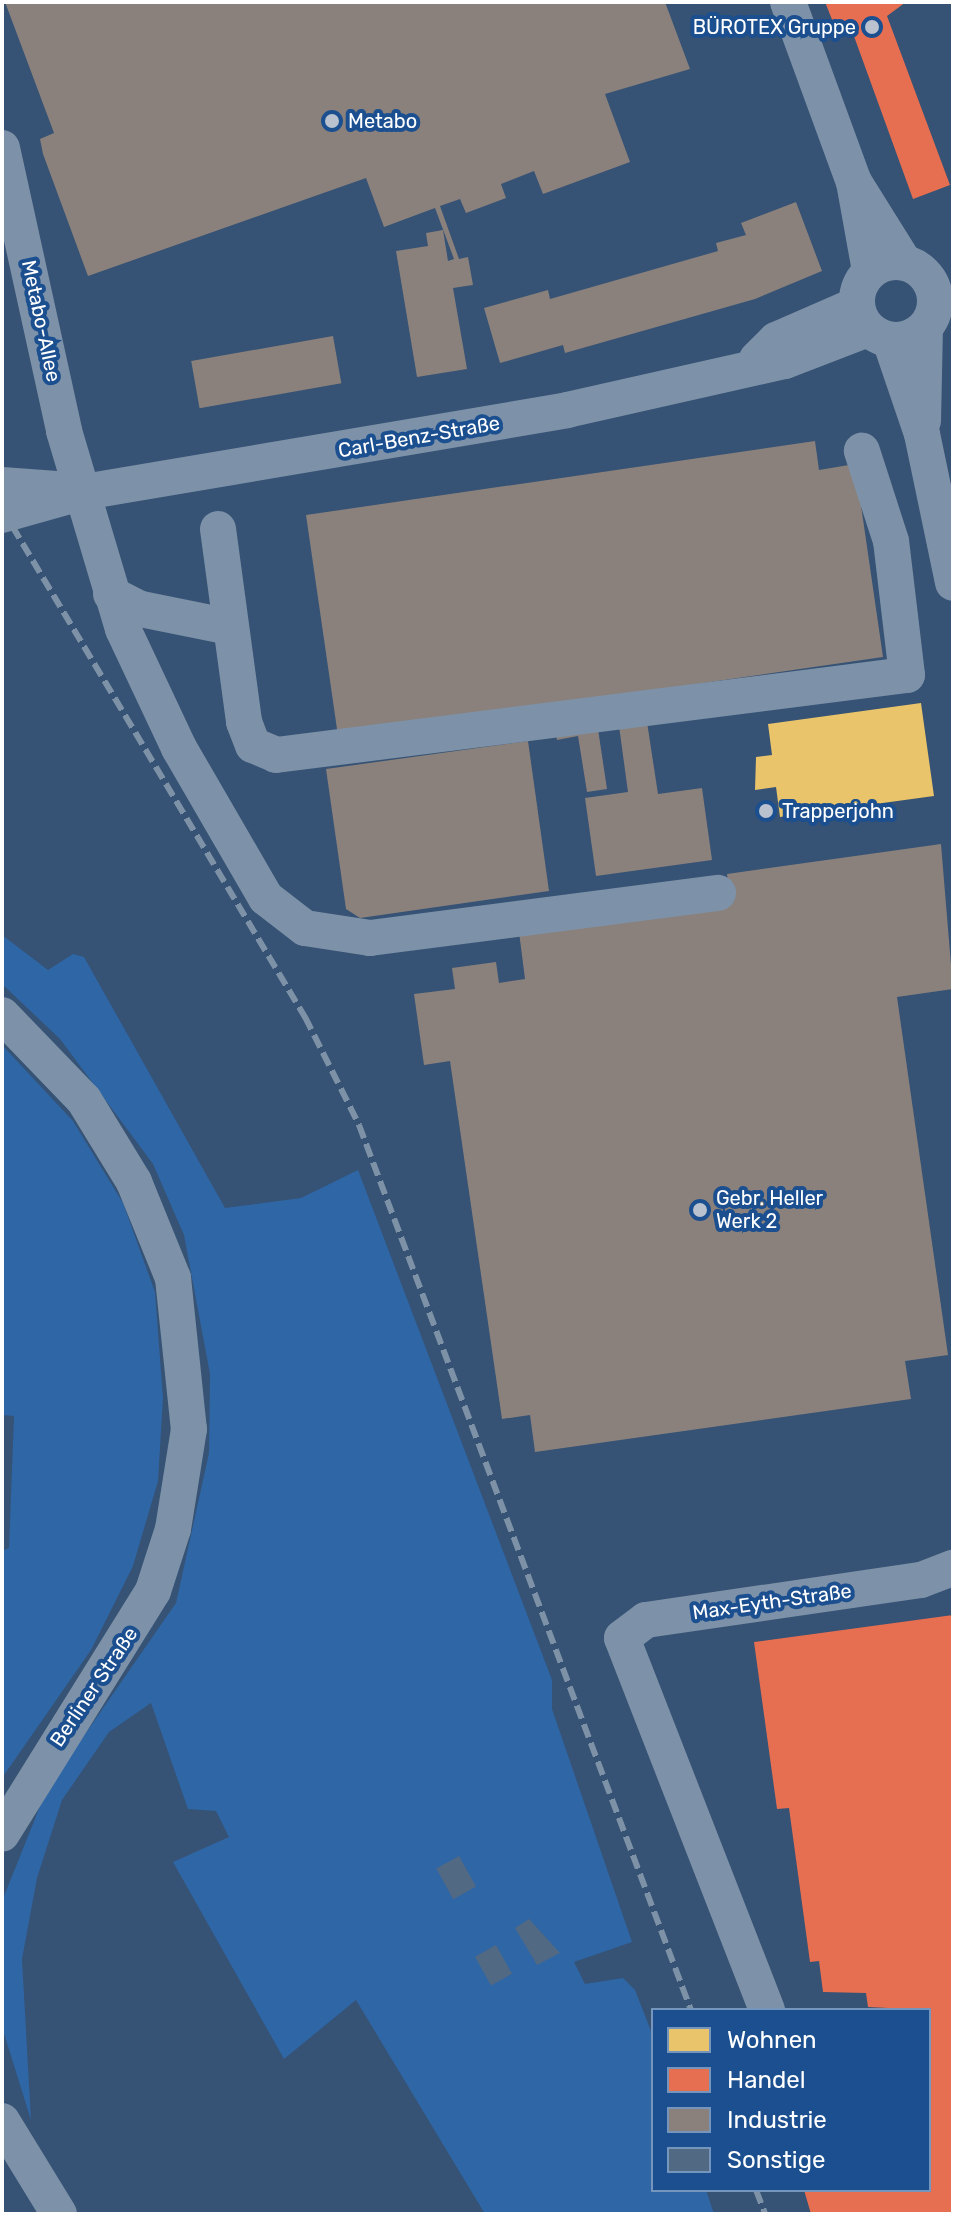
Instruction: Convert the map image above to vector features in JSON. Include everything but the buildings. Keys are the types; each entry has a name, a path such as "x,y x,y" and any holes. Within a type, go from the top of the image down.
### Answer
{"street":[{"path":"788,2 854,182 924,285 922,434 953,583"},
{"name":"Metabo-Allee","path":"2,148 111,594 179,748 258,885 305,928 370,938 718,893"},
{"path":"922,434 871,325 924,285"},
{"name":"Carl-Benz-Straße","path":"84,492 451,433 750,365 776,340 871,325 924,285"},
{"path":"218,529 244,722 253,745 276,755 907,675 891,541 862,451"},
{"path":"2,485 84,492"},
{"path":"2,515 84,492"},
{"path":"111,594 141,609 230,627"},
{"name":"Berliner Straße","path":"2,1015 84,1100 154,1226 180,1315 189,1429 175,1518 153,1591 2,1834"},
{"name":"Max-Eyth-Straße","path":"766,2008 625,1663 622,1638 646,1620 921,1580 953,1568"},
{"path":"2,2121 59,2214"}],"shaded area":[{"path":"2,935 48,970 73,954 84,957 225,1208 301,1198 358,1170 552,1680 552,1709 632,1942 574,1962 585,1984 623,1978 635,1990 651,2031 651,2192 707,2192 714,2214 485,2214 356,2000 284,2059 173,1862 229,1837 216,1811 188,1809 151,1703 109,1732 62,1800 37,1878 22,1959 31,2120 2,2027 2,1901 47,1789 176,1603 209,1453 210,1374 184,1235 153,1164 60,1039 2,984"},
{"path":"2,1045 73,1121 123,1203 155,1292 163,1398 158,1481 133,1566 91,1650 2,1778 2,1551 9,1548 14,1416 2,1415"}],"railway":[{"path":"2,509 305,1017 359,1125 690,2008"},
{"path":"757,2192 765,2214"}],"place":[{"name":"BÜROTEX Gruppe","path":"872,27"},
{"name":"Metabo","path":"332,121"},
{"name":"Trapperjohn","path":"766,811"},
{"name":"Gebr. Heller Werk 2","path":"700,1210"}]}
